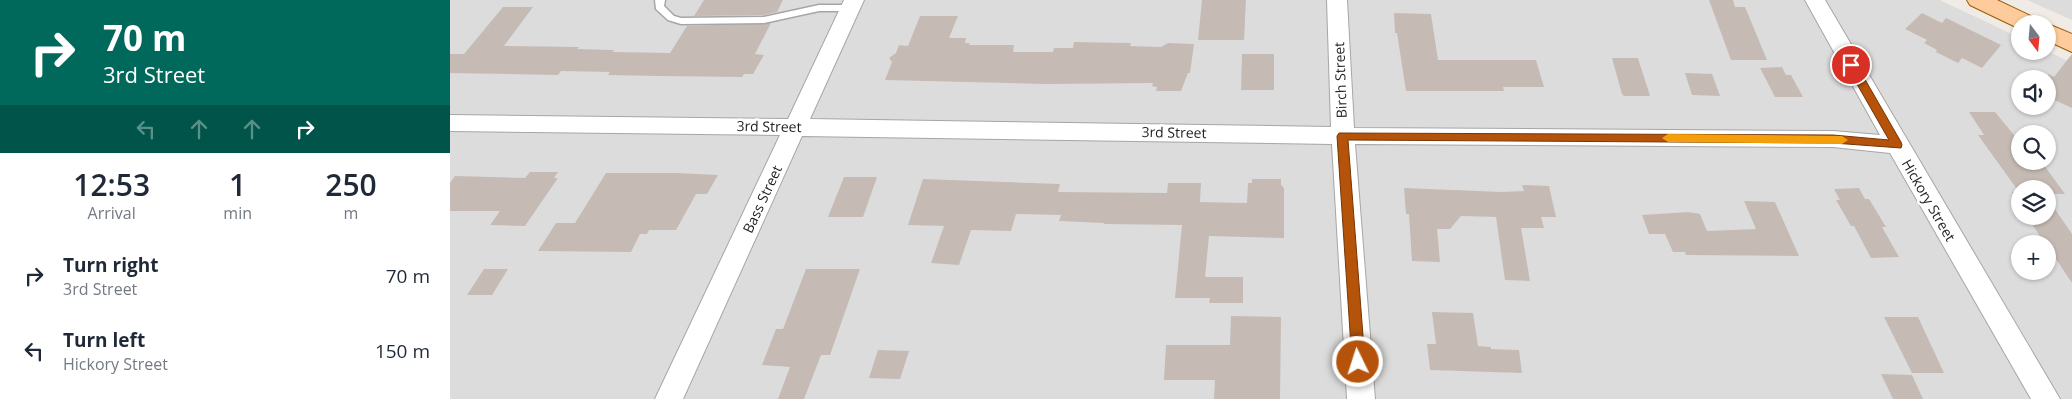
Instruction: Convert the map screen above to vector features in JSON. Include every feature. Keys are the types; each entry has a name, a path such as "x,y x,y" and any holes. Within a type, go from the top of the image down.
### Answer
{"main road":[{"path":"1978,0 2011,16"},
{"path":"2056,36 2072,44"}],"street":[{"name":"Birch Street","path":"1337,0 1343,136 1361,399"},
{"name":"Hickory Street","path":"1815,0 1897,145 2046,399"},
{"name":"Bass Street","path":"669,399 852,4"},
{"name":"3rd Street","path":"450,122 1343,136 1833,139 1897,145"}],"lane":[{"path":"660,0 659,7 667,15 681,21 764,20 820,8 852,4"}],"shaded area":[{"path":"450,0 1940,0 2011,34 2011,60 2056,60 2056,55 2072,63 2072,399 450,399"},
{"path":"2027,0 2072,0 2072,20"}],"building":[{"path":"704,0 783,0 777,12 764,15 694,16"},
{"path":"1202,0 1246,0 1244,40 1198,40"},
{"path":"1709,0 1733,0 1735,7 1745,7 1767,60 1731,60"},
{"path":"503,7 533,7 504,46 579,47 577,49 670,53 687,26 771,23 755,54 764,55 753,74 744,74 742,77 608,75 610,72 561,71 558,75 450,73 450,54 464,54"},
{"path":"1394,13 1431,14 1438,60 1536,60 1544,87 1503,87 1504,91 1406,91 1397,33 1395,33"},
{"path":"1922,13 1942,23 1946,18 2001,45 1982,68 1962,58 1958,63 1936,52 1937,50 1924,43 1927,40 1905,29"},
{"path":"920,16 958,16 949,38 966,38 965,43 970,43 969,45 1014,45 1013,52 1053,52 1054,48 1073,48 1074,42 1131,43 1130,46 1161,47 1168,43 1194,44 1190,73 1188,73 1181,91 1156,91 1157,87 1152,86 1153,83 1046,84 885,80 892,62 889,58 896,53 899,45 908,46"},
{"path":"1242,54 1274,54 1274,90 1241,90"},
{"path":"2072,54 2072,108 2056,101 2056,74"},
{"path":"1612,58 1638,58 1650,96 1624,96 1622,94"},
{"path":"1782,67 1786,75 1791,75 1803,97 1775,97 1760,68"},
{"path":"1685,73 1712,74 1720,96 1692,95"},
{"path":"1969,112 1995,112 2011,131 2011,170 2048,170 2055,180 2011,181 1978,135 1984,135"},
{"path":"530,172 558,172 554,178 558,178 525,226 490,225 500,211 450,211 450,183 455,176 525,178"},
{"path":"606,173 718,175 707,194 696,194 676,230 649,230 647,234 640,234 631,252 538,251 556,223 575,223"},
{"path":"844,177 877,177 863,217 828,217"},
{"path":"923,179 1060,184 1058,192 1167,193 1168,183 1201,183 1200,202 1247,203 1248,183 1252,183 1252,179 1281,179 1281,185 1284,188 1284,238 1209,236 1205,277 1243,277 1243,303 1209,303 1210,298 1175,298 1182,225 1104,224 1059,221 1061,215 1016,214 1011,231 971,230 959,265 931,263 944,226 908,225"},
{"path":"2056,182 2065,194 2056,194"},
{"path":"1522,185 1549,186 1556,217 1541,217 1544,228 1521,228 1530,281 1505,280 1496,217 1461,216 1450,229 1437,229 1440,262 1412,261 1409,214 1406,214 1404,188 1502,192 1524,191"},
{"path":"1859,188 1865,199 1869,199 1886,227 1882,227 1899,257 1871,258 1854,226 1851,226 1836,200 1840,200 1834,189"},
{"path":"1744,201 1775,202 1799,256 1686,255 1685,252 1673,252 1665,234 1649,234 1642,215 1688,212 1700,214 1707,231 1756,229"},
{"path":"2056,211 2072,234 2072,283 2056,259 2056,235 2039,235 2033,225 2056,225"},
{"path":"484,269 508,269 492,295 467,295"},
{"path":"806,269 860,269 830,355 821,355 804,399 778,399 790,367 762,365 776,329 783,329"},
{"path":"1432,312 1473,313 1478,346 1491,347 1491,349 1519,350 1522,373 1430,370 1427,344 1436,344"},
{"path":"1231,316 1281,317 1280,399 1214,399 1215,380 1164,380 1166,345 1230,345"},
{"path":"1884,317 1918,317 1944,373 1912,373"},
{"path":"878,350 909,351 900,379 869,378"},
{"path":"1881,374 1912,375 1923,399 1893,399"}],"slow traffic":[{"path":"1668,138 1842,140"}],"route":[{"path":"1358,362 1343,136 1833,139 1897,145 1851,65"}]}
